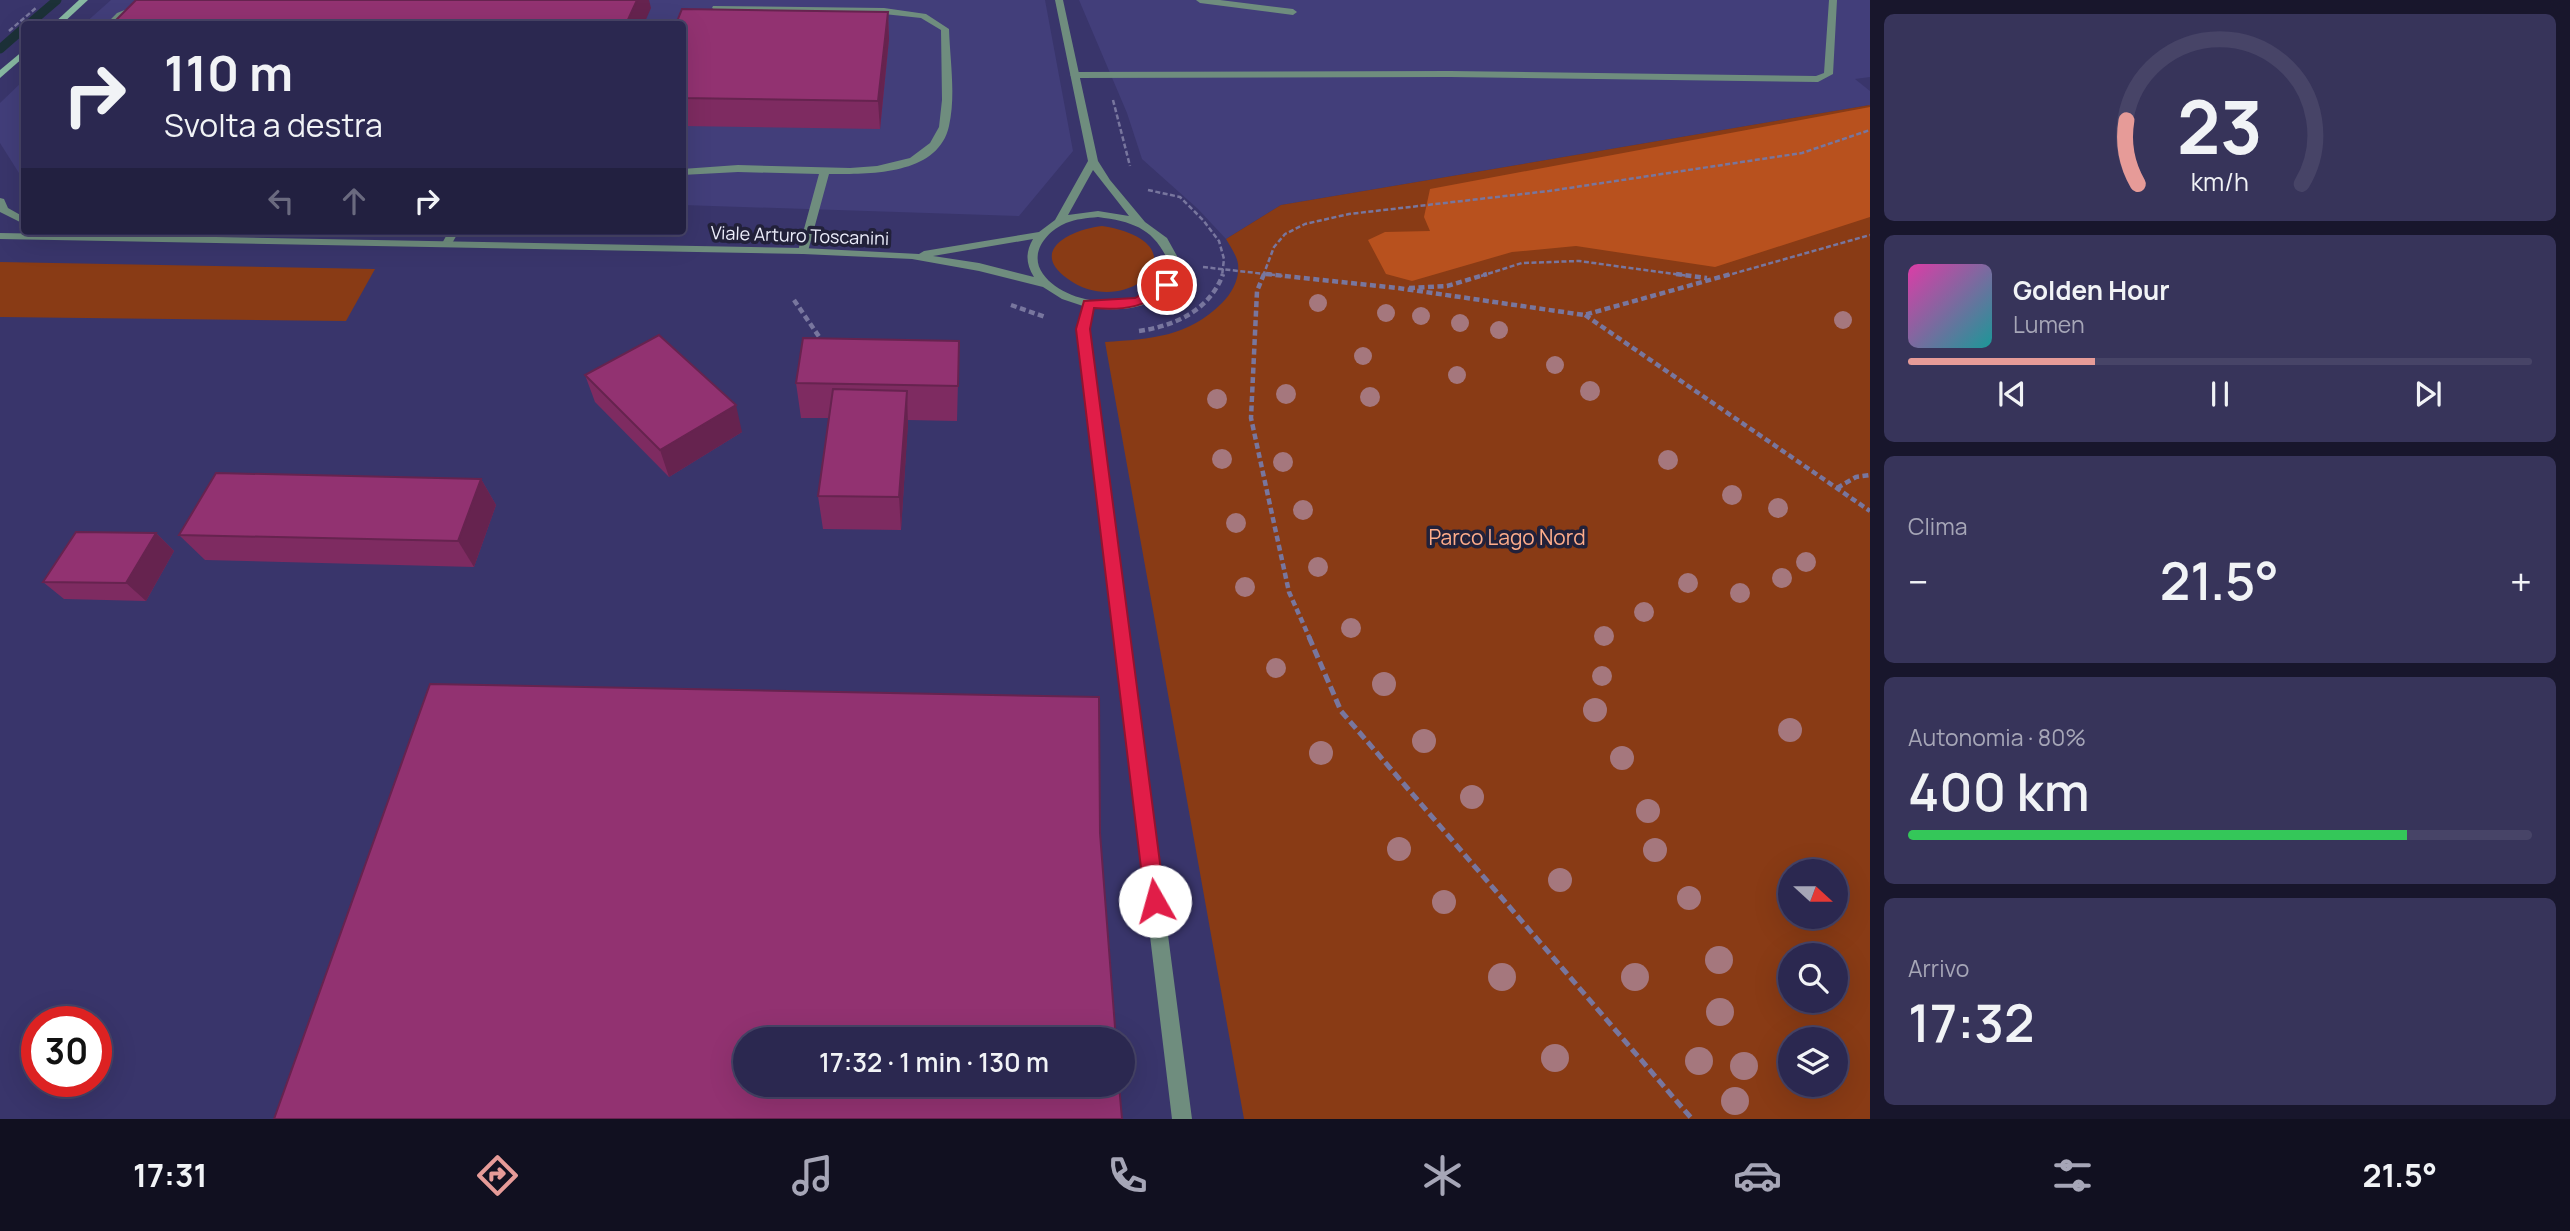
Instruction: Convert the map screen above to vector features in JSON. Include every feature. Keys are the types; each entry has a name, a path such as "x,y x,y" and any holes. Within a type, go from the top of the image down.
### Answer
{"main road":[{"path":"60,21 84,0"},
{"path":"0,75 21,56"}],"street":[{"path":"113,21 120,15 158,0"},
{"path":"1059,0 1093,161 1106,182 1141,224 1168,244 1176,265 1167,285 1149,298 1112,306 1089,304 1065,296 1046,284 1034,269 1031,253 1040,235 1059,221 1093,161"},
{"path":"1200,0 1293,12"},
{"path":"1075,75 1450,74 1818,79 1828,74 1833,0"},
{"path":"686,171 716,167 867,170 905,164 926,152 942,134 946,96 945,29 923,16 884,11 716,8"},
{"path":"803,251 825,169"},
{"path":"0,201 4,210 21,219"},
{"path":"1059,221 1098,214 1119,216 1141,224"},
{"name":"Viale Arturo Toscanini","path":"0,236 54,235 140,240 178,236 912,256 979,267 1046,284"},
{"name":"Viale Arturo Toscanini","path":"111,235 140,240"},
{"path":"446,245 452,235"},
{"name":"Viale Arturo Toscanini","path":"912,256 1040,235"},
{"path":"1089,304 1083,329 1182,1119"}],"path":[{"path":"0,39 45,0"},
{"path":"1104,75 1116,109 1132,175"},
{"path":"1692,1119 1341,711 1289,592 1251,418 1257,291 1262,272 1274,247 1285,234 1305,224 1349,214 1549,191 1802,153 1870,130"},
{"path":"1144,188 1183,198 1219,241 1223,268 1398,288 1584,315 1870,235"},
{"path":"1398,288 1447,286 1522,263 1579,261 1712,278"},
{"path":"794,300 828,349"},
{"path":"1584,315 1870,511"},
{"path":"1837,488 1856,477 1870,475"}],"shaded area":[{"path":"111,0 1045,0 1073,151 1019,216 686,205 686,21 87,21"},
{"path":"1079,0 1870,0 1870,77 1855,79 1870,91 1870,105 1281,205 1226,239 1198,209 1142,159 1127,113"},
{"path":"21,83 21,176 0,143 0,103"},
{"path":"1870,107 1870,217 1715,267 1576,246 1512,252 1412,281 1386,274 1368,240 1385,232 1430,231 1424,217 1430,189"}],"green space":[{"name":"Parco Lago Nord","path":"1870,105 1870,1119 1244,1119 1105,342 1168,334 1196,323 1222,303 1229,295 1238,275 1237,261 1226,239 1281,205"},
{"path":"1102,226 1134,235 1150,248 1154,262 1148,275 1133,286 1114,292 1091,290 1068,279 1056,269 1052,259 1053,250 1059,243 1079,231"},
{"path":"0,262 375,269 346,321 0,317"}],"building":[{"path":"136,0 637,0 627,21 115,21"},
{"path":"682,9 888,12 878,101 686,98 686,21 677,21"},
{"path":"659,335 736,405 660,450 585,375"},
{"path":"803,338 959,341 958,386 796,383"},
{"path":"833,389 907,391 899,497 818,496"},
{"path":"216,473 481,479 458,541 179,535"},
{"path":"76,532 156,533 126,583 43,582"},
{"path":"430,684 1099,697 1100,833 1115,1027 733,1027 733,1097 1120,1097 1122,1119 274,1119"}],"waterway":[{"path":"32,21 57,0"},
{"path":"0,49 21,31"}],"route":[{"path":"1155,901 1083,329 1089,304 1112,306 1137,302 1149,298 1167,285"}]}
